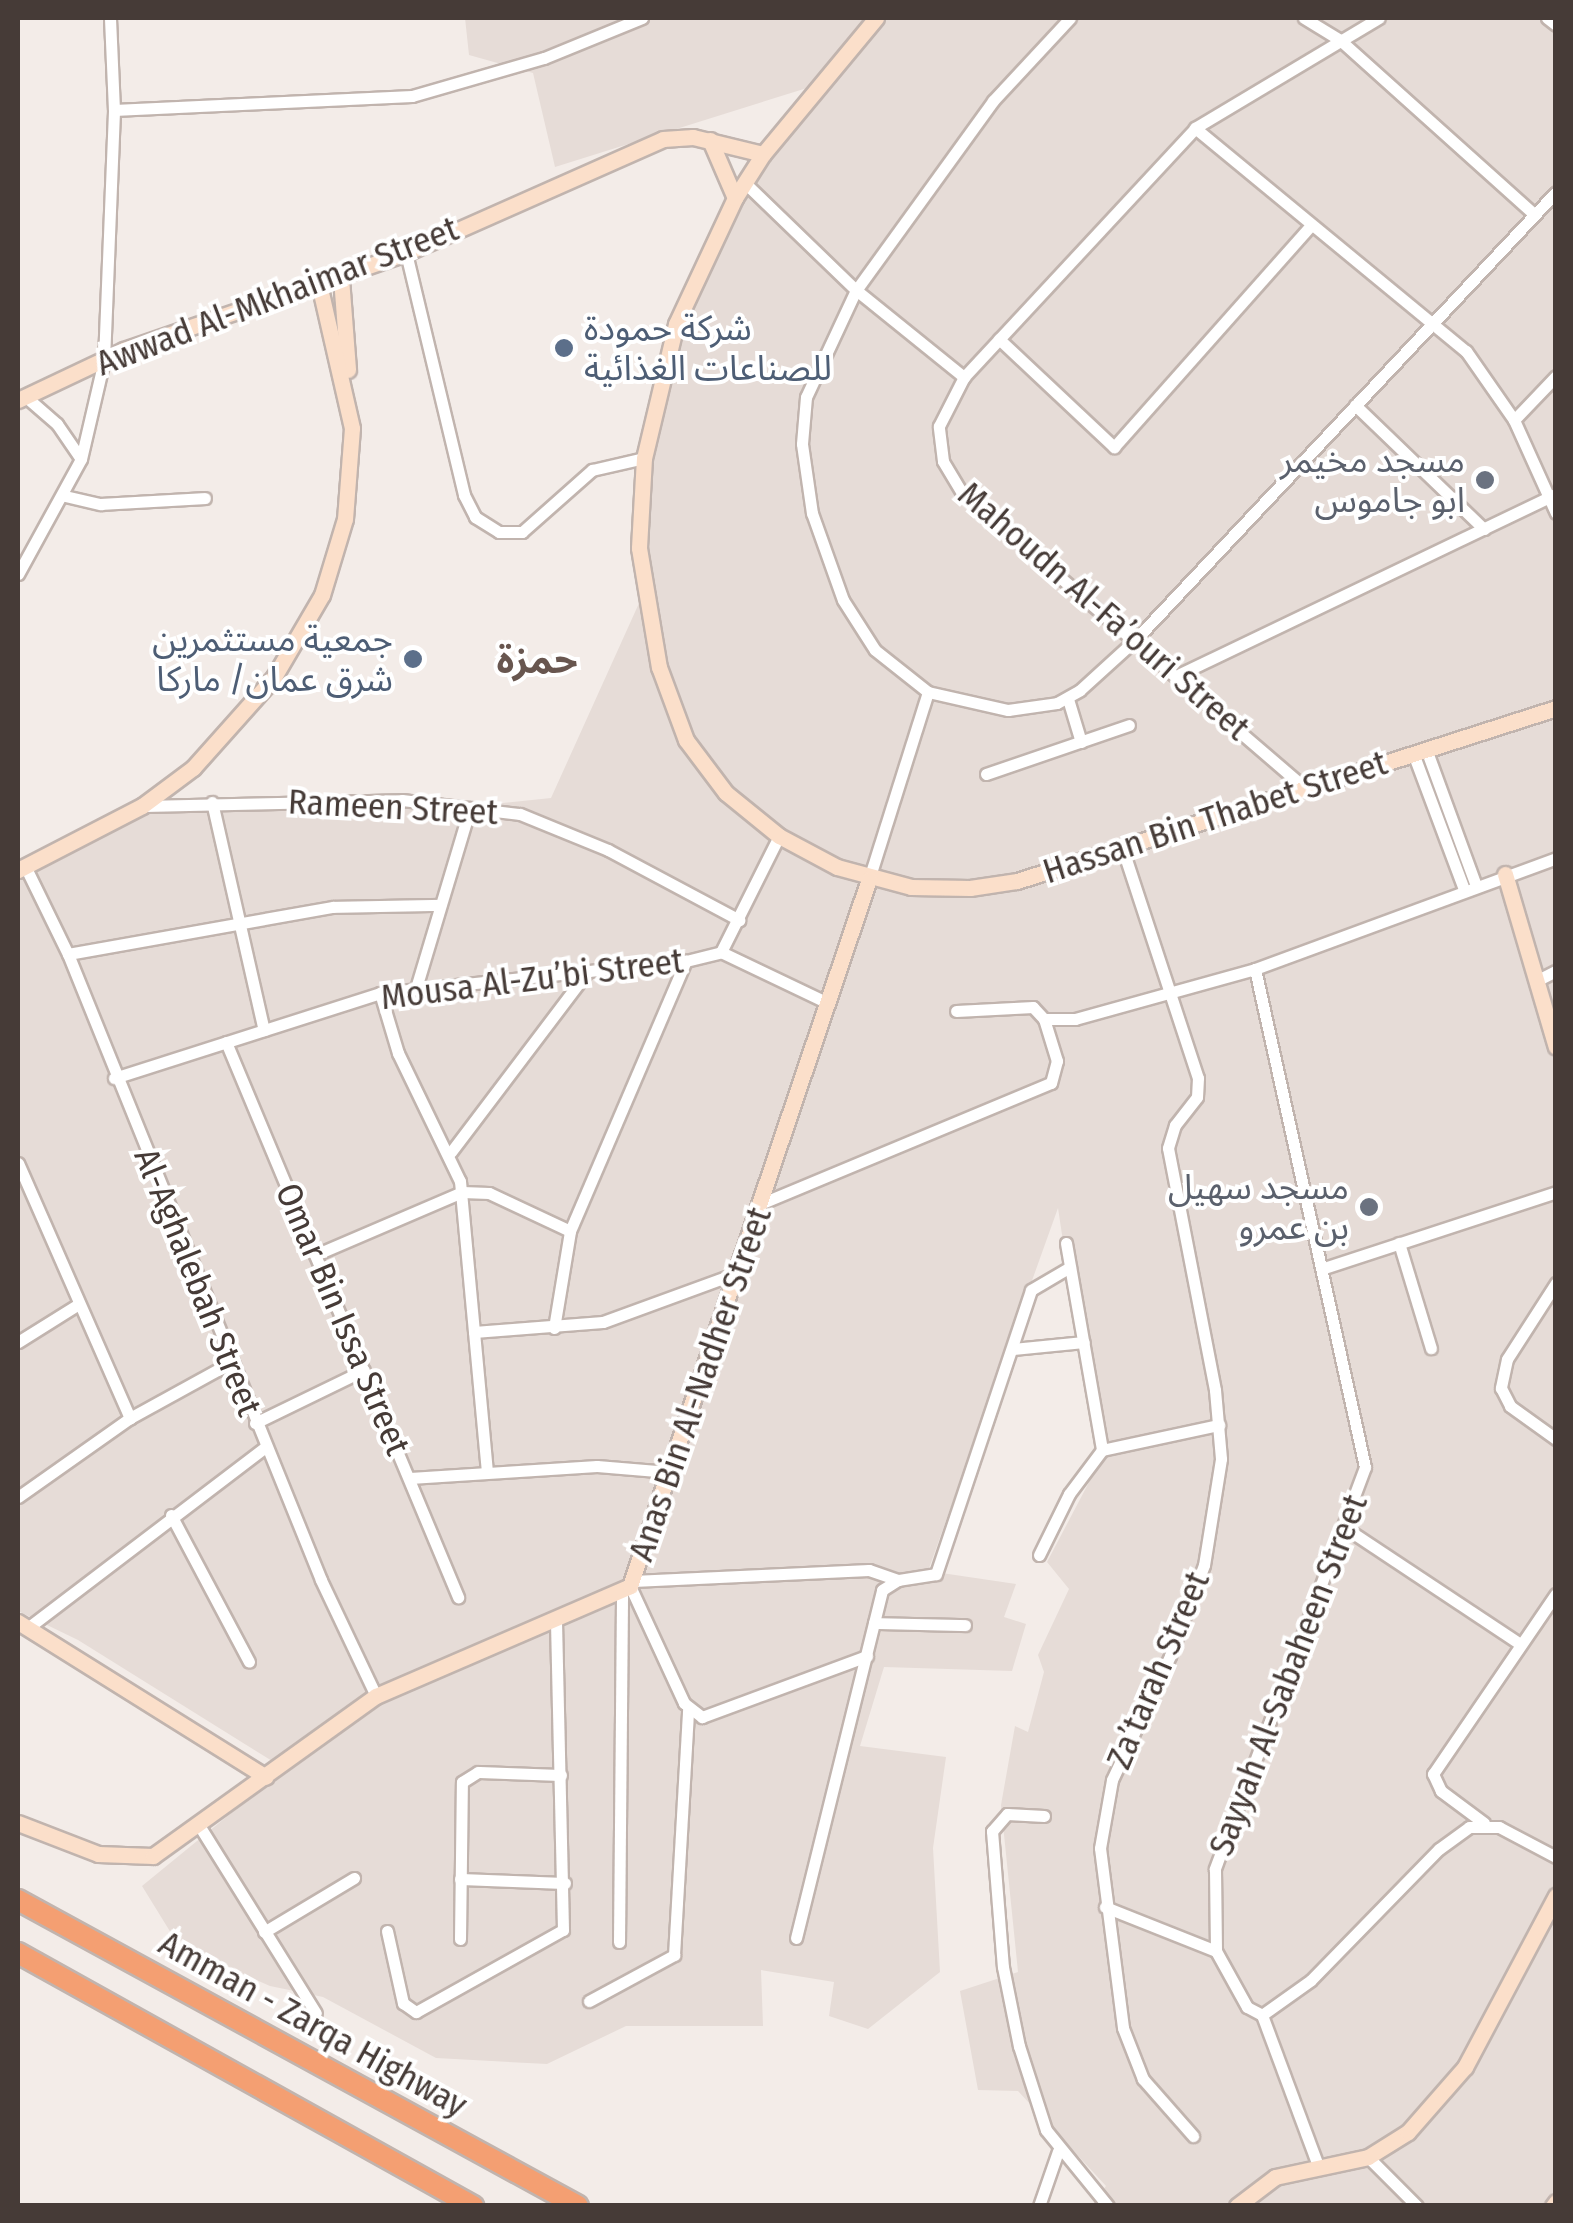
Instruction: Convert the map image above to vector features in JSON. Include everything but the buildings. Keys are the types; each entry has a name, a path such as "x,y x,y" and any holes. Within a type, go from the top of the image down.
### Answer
{"highway":[{"name":"Amman - Zarqa Highway","path":"18,1900 578,2206"},
{"path":"18,1954 472,2206"}],"street":[{"path":"18,574 65,496 81,460 104,360 114,110 110,18"},
{"path":"114,110 412,96 544,58 642,18"},
{"name":"Hassan Bin Thabet Street","path":"876,18 763,154 735,198 676,324 644,458 641,564 670,704 704,767 778,836 869,879 941,889 994,886 1556,708"},
{"path":"1070,18 993,101 856,290 806,397 802,444 812,513 843,600 863,635 894,669 928,692 1008,710 1068,698 1136,639 1556,192"},
{"path":"1304,18 1340,40 1534,214"},
{"name":"Mahoudn Al-Fa’ouri Street","path":"1306,788 950,476 940,426 964,376 1195,128 1379,18"},
{"path":"1546,18 1556,25"},
{"path":"1195,128 1311,226 1438,321 1480,366 1514,420 1552,496 1556,514"},
{"name":"Awwad Al-Mkhaimar Street","path":"22,399 104,360 406,254 662,139 710,140 763,154"},
{"path":"710,140 735,198"},
{"path":"744,182 856,290 964,376"},
{"path":"999,338 1114,446 1311,226"},
{"path":"406,254 464,496 475,517 499,532 522,532 592,470 644,458"},
{"path":"21,868 142,806 225,736 274,677 322,595 346,519 349,404 341,278"},
{"path":"319,284 349,404"},
{"path":"1514,420 1556,376"},
{"path":"22,399 56,424 81,460"},
{"path":"1355,405 1484,529"},
{"path":"65,496 100,504 204,498"},
{"path":"1180,674 1552,496"},
{"name":"Anas Bin Al-Nadher Street","path":"18,1823 98,1854 135,1859 168,1850 376,1696 628,1587 828,1003 928,692"},
{"path":"1068,698 1081,742"},
{"path":"986,774 1129,725"},
{"path":"1420,751 1469,885"},
{"name":"Rameen Street","path":"142,806 402,800 520,814 558,827 739,920"},
{"path":"212,802 264,1030"},
{"path":"416,988 470,808"},
{"name":"Mousa Al-Zu’bi Street","path":"721,952 778,836"},
{"name":"Za’tarah Street","path":"1122,847 1198,1091 1168,1148 1220,1425 1221,1460 1204,1565 1106,1798 1100,1848 1123,2028 1143,2079 1194,2136"},
{"path":"1044,1019 1075,1019 1255,969 1469,885 1556,858"},
{"name":"Al-Aghalebah Street","path":"21,868 68,954 230,1363 376,1696"},
{"path":"1505,874 1556,1046"},
{"path":"68,954 369,903 439,905"},
{"name":"Mousa Al-Zu’bi Street","path":"114,1078 380,993 686,961 721,952 828,1003"},
{"path":"554,1328 570,1231 686,961"},
{"name":"Sayyah Al-Sabaheen Street","path":"1255,969 1364,1453 1347,1529 1227,1827 1212,1890 1216,1950 1248,2007 1262,2015 1319,2168"},
{"path":"451,1152 588,971"},
{"path":"1536,980 1556,972"},
{"path":"380,993 398,1053 451,1152 462,1192 487,1472"},
{"path":"760,1204 1038,1093 1058,1070 1044,1019 1026,1004 956,1010"},
{"path":"1052,1043 1075,1019"},
{"name":"Omar Bin Issa Street","path":"226,1042 458,1598"},
{"path":"18,1163 77,1305 130,1418"},
{"path":"315,1255 462,1192 489,1193 570,1231"},
{"path":"1324,1268 1556,1192"},
{"path":"1066,1243 1102,1450"},
{"path":"1399,1244 1430,1348"},
{"path":"628,1587 869,1570 898,1580 924,1581 942,1564 1035,1284 1070,1267"},
{"path":"474,1332 554,1328 631,1316 737,1273"},
{"path":"1556,1283 1507,1359 1501,1388 1510,1406 1556,1439"},
{"path":"18,1342 77,1305"},
{"path":"1013,1349 1084,1342"},
{"path":"18,1497 130,1418 230,1363"},
{"path":"255,1423 364,1370"},
{"path":"1039,1555 1076,1483 1102,1450 1220,1425"},
{"path":"265,1447 23,1625 266,1776"},
{"path":"410,1478 612,1466 669,1472"},
{"path":"170,1515 249,1662"},
{"path":"1347,1529 1520,1644"},
{"path":"796,1938 882,1590 898,1580"},
{"path":"589,2001 674,1956 688,1709 628,1587"},
{"path":"619,1942 628,1587"},
{"path":"1556,1594 1433,1774 1441,1790 1484,1823 1556,1857"},
{"path":"387,1931 403,2003 416,2012 560,1934 565,1883 556,1618"},
{"path":"874,1624 965,1625"},
{"path":"688,1709 710,1717 867,1656"},
{"path":"460,1938 460,1788 466,1778 478,1772 561,1774"},
{"path":"1044,1816 1008,1814 991,1836 1003,1967 1019,2046 1058,2151 1108,2206"},
{"path":"1262,2015 1312,1980 1439,1849 1484,1823"},
{"path":"200,1827 316,2013"},
{"path":"264,1932 354,1878"},
{"path":"460,1879 565,1883"},
{"path":"1237,2206 1274,2177 1368,2157 1408,2132 1452,2086 1556,1896"},
{"path":"1105,1908 1216,1950"},
{"path":"1039,2206 1058,2151"},
{"path":"1368,2157 1417,2206"}],"shaded area":[{"path":"465,18 1555,18 1555,2205 1092,2205 1106,2186 1018,2091 978,2090 960,1991 1018,1972 1001,1805 1015,1726 1028,1732 1044,1672 1038,1655 1069,1589 1047,1562 1097,1467 1058,1208 928,1571 1016,1584 1004,1617 1026,1624 1012,1671 884,1667 860,1746 946,1757 933,1848 940,1972 868,2029 829,2016 834,1982 761,1970 763,2026 626,2026 547,2064 436,2058 323,1997 270,1986 179,1946 142,1886 285,1769 78,1640 18,1611 18,875 175,798 493,804 551,798 640,601 656,394 726,227 807,88 555,167 533,73 469,55"}],"place":[{"name":"شركة حمودة للصناعات الغذائية","path":"564,348"},
{"name":"مسجد مخيمر ابو جاموس","path":"1485,480"},
{"name":"جمعية مستثمرين شرق عمان/ ماركا","path":"413,659"},
{"name":"مسجد سهيل بن عمرو","path":"1369,1207"}],"district":[{"name":"حمزة","path":"537,661"}]}
